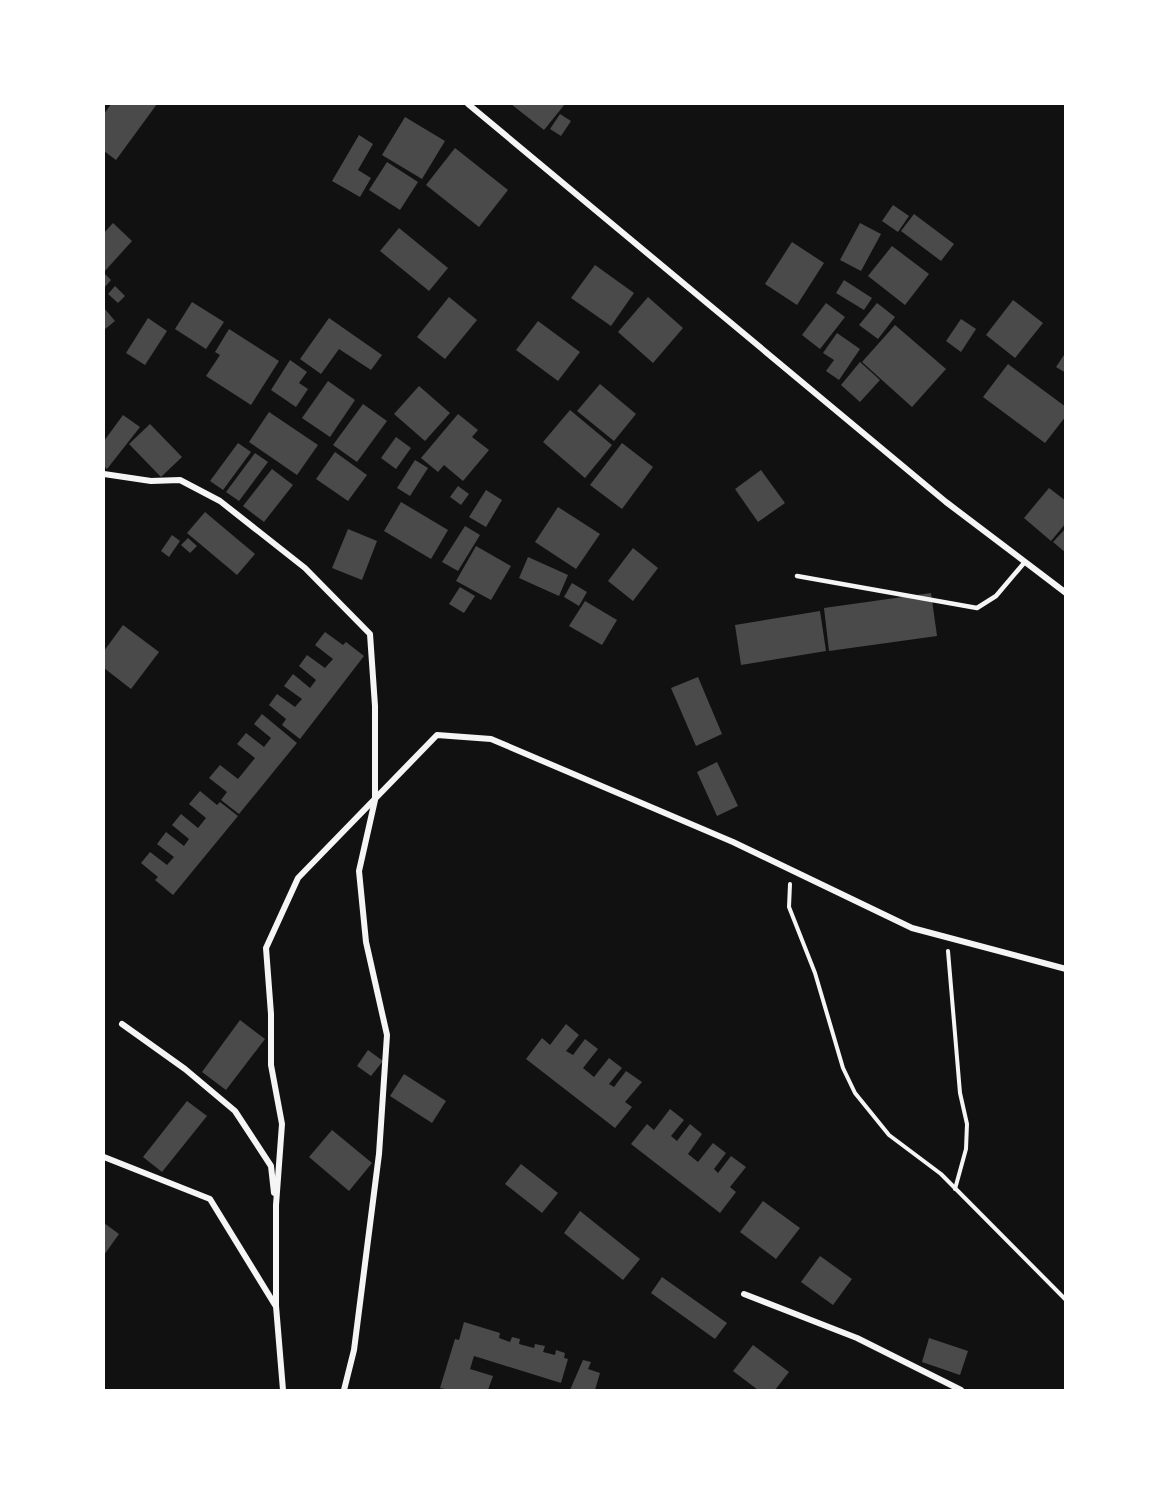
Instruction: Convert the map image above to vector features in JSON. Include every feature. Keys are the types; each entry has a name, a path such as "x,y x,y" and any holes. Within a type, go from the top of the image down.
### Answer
{"street":[{"path":"468,104 946,502 1065,593"},
{"path":"104,474 151,482 180,480 220,501 305,568 370,634 375,706 375,800 359,872 366,942 387,1035 386,1084 354,1350 344,1390"},
{"path":"283,1390 276,1306 276,1205 282,1124 271,1065 271,1014 266,948 298,878 437,735 490,739 700,830 733,842 912,928 1065,969"},
{"path":"122,1024 186,1069 235,1111 271,1166 276,1205"},
{"path":"104,1157 210,1199 276,1306"},
{"path":"744,1294 857,1338 949,1387 962,1390"}],"lane":[{"path":"797,576 977,608 996,596 1024,563"}],"path":[{"path":"795,872 787,889 789,907 815,973 843,1068 855,1093 889,1135 941,1174 1065,1300"},
{"path":"948,938 960,1094 967,1124 966,1149 955,1190"}],"building":[{"path":"111,104 157,104 116,160 104,151 104,114"},
{"path":"511,104 565,104 544,130"},
{"path":"560,114 571,121 561,136 550,129"},
{"path":"405,117 445,141 422,179 382,155"},
{"path":"359,135 373,144 358,170 371,178 360,197 332,181"},
{"path":"455,148 508,190 479,227 426,185"},
{"path":"387,162 418,182 400,210 369,190"},
{"path":"893,205 909,216 898,232 882,221"},
{"path":"914,214 954,244 941,261 901,231"},
{"path":"113,223 132,241 104,272 104,233"},
{"path":"860,223 881,234 861,271 840,260"},
{"path":"399,228 448,268 429,291 380,251"},
{"path":"792,242 824,263 797,305 765,284"},
{"path":"892,246 929,274 905,305 868,276"},
{"path":"595,265 634,293 611,326 571,298"},
{"path":"104,273 111,280 104,288"},
{"path":"844,280 872,298 864,310 836,293"},
{"path":"115,286 125,296 118,303 108,294"},
{"path":"449,297 477,320 445,359 417,337"},
{"path":"648,297 683,328 653,363 618,332"},
{"path":"1013,300 1043,323 1015,358 986,335"},
{"path":"192,302 224,322 206,349 175,329"},
{"path":"826,303 845,317 820,349 802,335"},
{"path":"877,303 895,317 878,339 859,325"},
{"path":"104,308 115,321 104,330"},
{"path":"148,318 167,331 145,365 126,353"},
{"path":"329,318 382,355 371,370 339,349 321,374 300,359"},
{"path":"961,319 976,329 961,352 946,341"},
{"path":"538,321 580,352 558,381 516,350"},
{"path":"895,325 946,369 912,407 862,362"},
{"path":"229,329 279,361 251,405 206,376 220,355 215,352"},
{"path":"837,333 860,349 839,380 826,371 834,360 823,353"},
{"path":"1066,352 1066,373 1056,367"},
{"path":"290,360 307,372 299,383 308,389 296,407 271,390"},
{"path":"860,362 880,380 860,402 841,385"},
{"path":"1008,364 1066,407 1066,416 1045,443 983,397"},
{"path":"328,381 355,400 330,437 302,418"},
{"path":"600,384 636,414 614,441 577,411"},
{"path":"419,386 450,413 425,441 394,414"},
{"path":"363,404 387,421 357,462 333,445"},
{"path":"570,410 612,445 585,478 543,442"},
{"path":"269,412 318,445 297,475 249,442"},
{"path":"458,414 478,430 472,437 489,450 463,481 444,465 438,472 421,458"},
{"path":"123,415 140,427 107,469 104,466 104,441"},
{"path":"150,424 182,457 161,477 129,444"},
{"path":"396,437 411,448 396,469 381,458"},
{"path":"238,443 251,452 223,490 210,481"},
{"path":"622,443 653,467 622,509 590,485"},
{"path":"335,452 367,475 348,501 316,479"},
{"path":"255,453 268,462 239,501 226,492"},
{"path":"415,460 428,468 410,496 397,488"},
{"path":"272,469 293,485 264,522 243,506"},
{"path":"761,470 785,503 758,522 735,489"},
{"path":"458,486 469,494 461,505 450,497"},
{"path":"1049,488 1066,501 1066,523 1051,541 1024,518"},
{"path":"486,490 502,500 486,527 469,517"},
{"path":"401,502 448,530 431,559 384,531"},
{"path":"558,507 600,534 576,569 535,542"},
{"path":"205,512 255,554 237,575 187,533"},
{"path":"465,526 480,535 458,571 442,562"},
{"path":"1066,528 1066,553 1053,542"},
{"path":"348,529 377,541 362,580 332,568"},
{"path":"172,535 180,541 169,557 161,551"},
{"path":"188,538 197,546 190,553 181,545"},
{"path":"476,546 511,566 491,600 456,581"},
{"path":"633,548 658,568 633,601 608,581"},
{"path":"528,557 568,575 559,596 519,578"},
{"path":"572,583 587,592 579,606 564,597"},
{"path":"460,587 475,596 464,613 449,604"},
{"path":"931,593 937,636 829,651 824,608"},
{"path":"585,601 617,620 602,645 569,626"},
{"path":"820,611 826,651 741,665 735,625"},
{"path":"123,625 159,652 131,689 104,668 104,651"},
{"path":"325,632 343,645 346,642 364,656 300,739 282,725 286,719 269,705 277,694 295,707 302,699 284,686 293,674 310,688 316,680 299,666 307,655 325,668 333,659 315,645"},
{"path":"698,677 722,734 696,746 671,688"},
{"path":"262,714 297,743 239,814 221,800 227,792 209,778 220,765 238,779 255,758 237,744 246,733 264,747 271,738 254,724"},
{"path":"717,762 738,806 717,816 697,772"},
{"path":"200,791 217,805 220,802 238,816 173,895 155,880 158,877 141,863 150,852 167,865 174,857 157,844 166,832 184,846 189,839 172,825 181,814 198,828 206,818 189,804"},
{"path":"240,1020 265,1039 226,1090 202,1072"},
{"path":"566,1024 579,1035 566,1051 573,1055 585,1039 598,1049 583,1068 594,1077 609,1058 622,1068 609,1084 614,1087 626,1071 642,1082 625,1102 632,1107 615,1128 526,1059 542,1038 550,1045"},
{"path":"368,1050 383,1061 371,1076 357,1066"},
{"path":"404,1074 446,1101 432,1123 390,1096"},
{"path":"187,1101 207,1116 162,1172 143,1157"},
{"path":"670,1109 684,1120 671,1136 677,1141 690,1124 702,1134 688,1154 698,1162 713,1143 726,1153 714,1169 718,1173 731,1156 746,1167 730,1187 736,1192 720,1213 631,1144 647,1124 654,1130"},
{"path":"332,1130 372,1163 349,1191 309,1157"},
{"path":"521,1164 558,1193 542,1213 505,1184"},
{"path":"763,1201 800,1228 776,1259 740,1232"},
{"path":"580,1211 640,1259 623,1280 564,1233"},
{"path":"104,1223 119,1234 104,1255"},
{"path":"820,1256 852,1279 833,1305 801,1282"},
{"path":"662,1277 727,1323 715,1339 651,1293"},
{"path":"464,1322 500,1333 499,1338 510,1342 512,1337 520,1339 519,1344 534,1348 535,1344 545,1346 543,1352 555,1355 556,1350 565,1353 564,1358 568,1359 561,1383 474,1356 470,1369 493,1376 488,1390 440,1388 455,1339 459,1340"},
{"path":"929,1338 968,1351 960,1375 922,1362"},
{"path":"753,1345 789,1372 775,1390 758,1390 733,1371"},
{"path":"583,1360 591,1362 588,1369 600,1373 595,1390 570,1390"}]}
